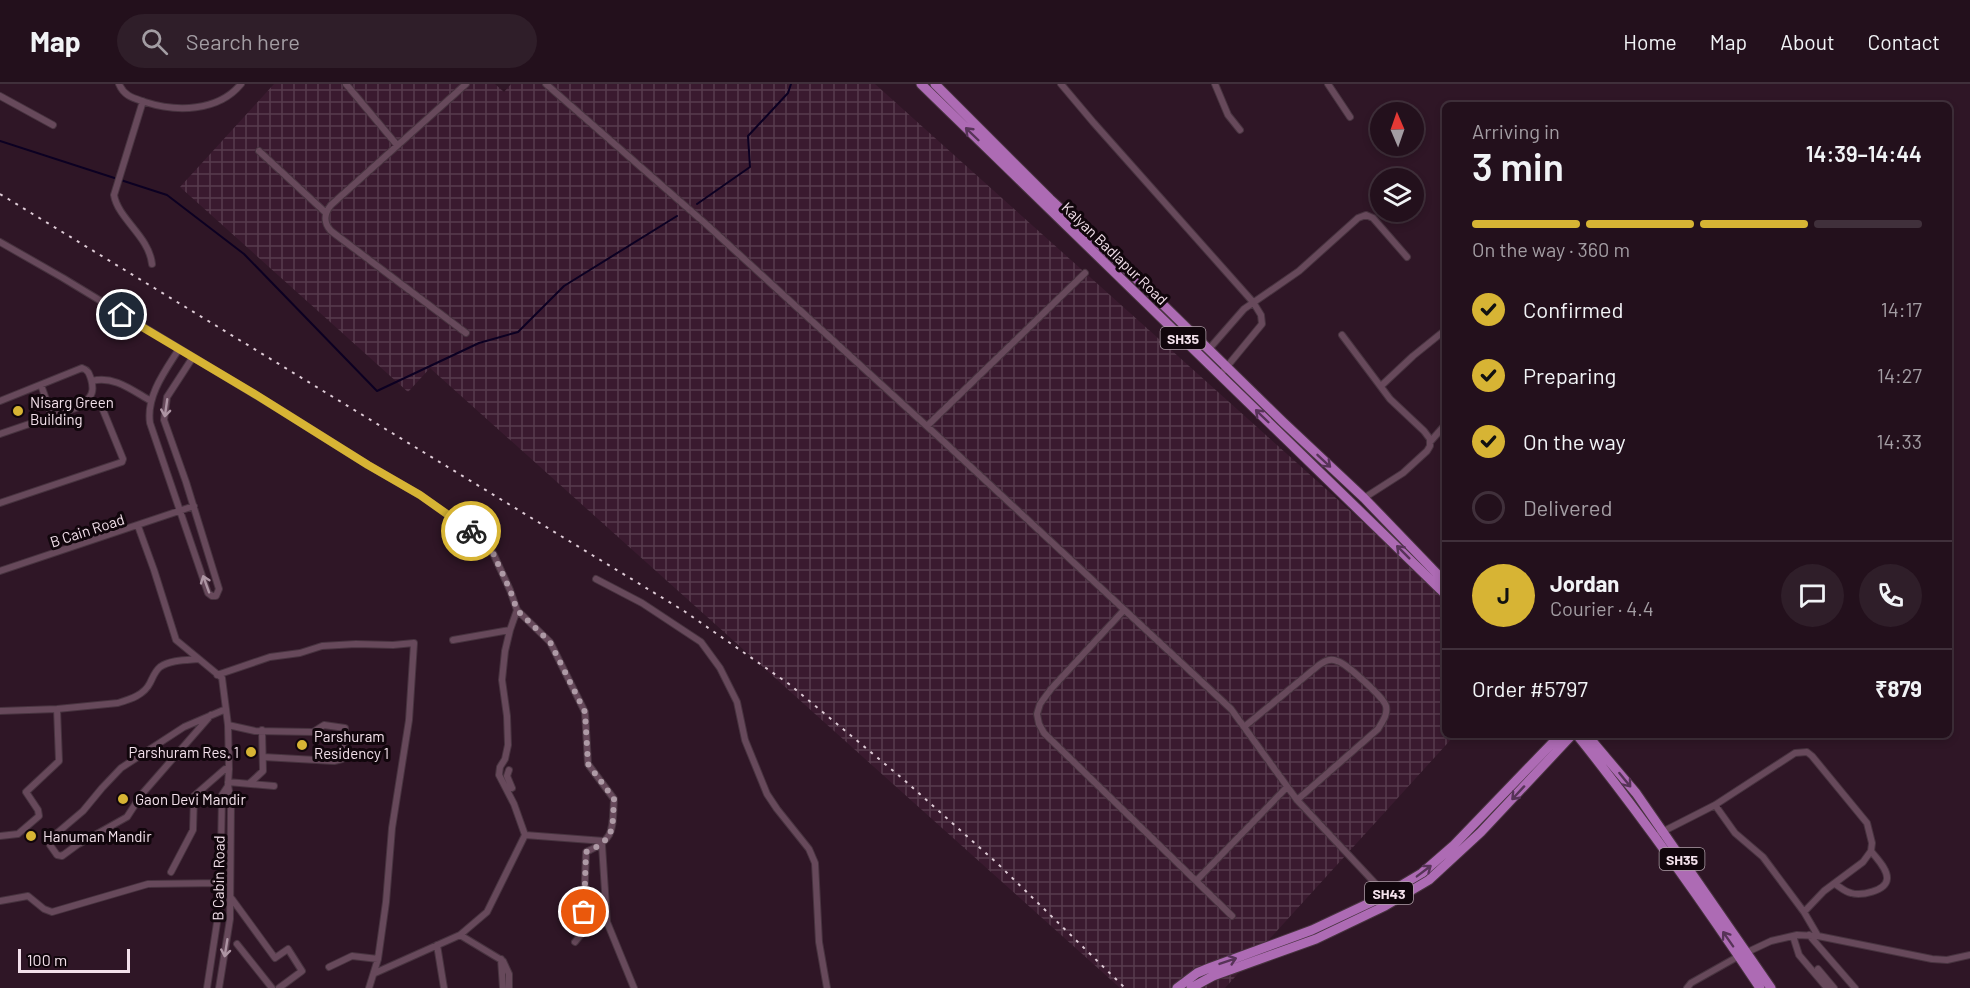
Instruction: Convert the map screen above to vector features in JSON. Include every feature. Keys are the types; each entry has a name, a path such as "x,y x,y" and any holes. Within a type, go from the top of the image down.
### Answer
{"main road":[{"name":"Kalyan Badlapur Road","path":"921,84 1165,305 1209,349 1224,371 1391,533 1442,579"},
{"name":"Kalyan Badlapur Road","path":"935,84 1011,166 1157,314 1224,371 1364,498 1391,533 1442,591"},
{"path":"1157,314 1165,305"},
{"name":"SH43","path":"1191,988 1213,976 1316,939 1389,898 1453,846 1557,738"},
{"name":"SH43","path":"1177,988 1197,973 1312,930 1429,880 1460,853 1569,738"},
{"name":"SH35","path":"1579,738 1658,833"},
{"name":"SH35","path":"1590,738 1624,778 1658,833 1743,954 1771,988"},
{"name":"SH35","path":"1743,954 1760,988"}],"street":[{"path":"119,84 123,92 130,97 170,108 190,109 218,100 237,89 241,84"},
{"path":"346,84 397,145"},
{"path":"325,212 466,84"},
{"path":"546,84 707,225 1231,709 1297,800 1389,898"},
{"path":"1061,84 1254,302 1262,315 1262,324 1224,371"},
{"path":"1215,84 1227,115 1240,130"},
{"path":"1328,84 1350,117"},
{"path":"0,96 53,125"},
{"path":"143,101 116,187 115,200 148,250 152,264"},
{"path":"259,151 325,212 326,226 331,231 465,333"},
{"path":"1209,349 1232,320 1299,271 1358,218 1363,216 1373,218 1407,257"},
{"path":"0,242 420,495 475,534 493,553 517,610 550,642 585,712 588,764 614,799 612,831 603,843 586,852 583,932 575,942"},
{"path":"927,426 1085,273"},
{"path":"1381,386 1442,333"},
{"path":"1342,335 1390,399 1424,431 1430,442"},
{"path":"179,349 151,401 150,423 208,593 216,596 219,589 194,506 164,420 167,397 193,357"},
{"path":"0,401 82,369 86,370 94,388 91,396 82,406 0,434"},
{"path":"92,381 111,380 151,401"},
{"path":"41,384 52,416"},
{"path":"0,503 122,462 123,459 103,410"},
{"path":"1364,498 1402,473 1427,452 1430,442 1442,428"},
{"name":"B Cain Road","path":"0,571 194,506"},
{"path":"138,526 176,640 219,676 270,657 322,646 414,643 409,720 392,828 386,902 378,958 369,988"},
{"path":"596,579 642,603 701,642 720,668 737,702 745,740 768,794 809,849 815,863 819,942 827,988"},
{"path":"375,973 460,935 487,912 525,835 514,804 499,776 508,745 502,680 510,630 517,610"},
{"path":"1124,610 1051,689 1040,705 1037,714 1039,724 1044,733 1232,916"},
{"path":"453,640 510,630"},
{"path":"0,711 57,710 118,703 144,691 156,671 168,663 198,659"},
{"path":"1244,727 1319,665 1331,659 1347,666 1384,702 1386,713 1378,729 1297,800"},
{"name":"B Cabin Road","path":"219,676 228,725 228,783 231,802 230,919 219,988"},
{"path":"211,716 142,794 127,817 62,856 57,855 50,845 50,839 82,811 121,768 184,727 225,709"},
{"path":"0,836 18,834 39,816 38,810 26,792 59,761 57,710"},
{"path":"228,725 244,730 313,732 324,725 345,728 345,754 342,759 264,757"},
{"path":"250,783 263,773 262,730"},
{"path":"1658,833 1715,805 1795,753 1807,752 1867,823 1872,843 1871,850 1856,869 1819,895 1804,912"},
{"path":"171,872 193,830 194,796 225,769 229,769"},
{"path":"509,770 507,776 512,788"},
{"path":"207,988 220,903 222,795 228,783 274,786"},
{"path":"504,786 520,789"},
{"path":"1196,881 1287,787"},
{"path":"1715,805 1735,832 1763,857 1804,912 1818,936"},
{"path":"525,835 603,843"},
{"path":"603,843 607,922 634,988"},
{"path":"1834,884 1847,892 1860,894 1885,884 1886,871 1871,850"},
{"path":"0,901 28,896 44,909 52,912 148,884 221,883"},
{"path":"231,898 275,958 288,949 302,971 279,988"},
{"path":"460,935 501,959 509,974 508,988"},
{"path":"1809,935 1855,988"},
{"path":"1793,936 1799,955 1831,987"},
{"path":"1687,988 1691,983 1743,954 1771,941 1793,936 1818,936 1932,959 1947,960 1970,955"},
{"path":"237,944 272,988"},
{"path":"437,945 444,988"},
{"path":"329,967 352,956 378,958"},
{"path":"501,959 503,988"},
{"path":"1818,969 1831,987"},
{"path":"1831,987 1842,974"}],"shaded area":[{"path":"274,84 495,84 504,92 511,84 875,84 1442,593 1442,738 1452,738 1225,988 1120,988 430,368 408,392 180,187"}],"waterway":[{"path":"697,204 750,167 748,136 788,93 791,84"},
{"path":"0,141 167,195 244,254 377,391 479,343 518,332 564,286 677,216"}],"railway":[{"path":"0,194 684,611 789,684 903,779 998,864 1125,988"}],"way so far":[{"path":"471,531 493,553 517,610 550,642 585,712 588,764 614,799 612,831 602,845 586,852 584,912"}],"place":[{"name":"Nisarg Green Building","path":"18,411"},
{"name":"Parshuram Residency 1","path":"302,745"},
{"name":"Parshuram Res. 1","path":"251,752"},
{"name":"Gaon Devi Mandir","path":"123,799"},
{"name":"Hanuman Mandir","path":"31,836"}],"route":[{"path":"122,315 420,495 471,531"}]}
